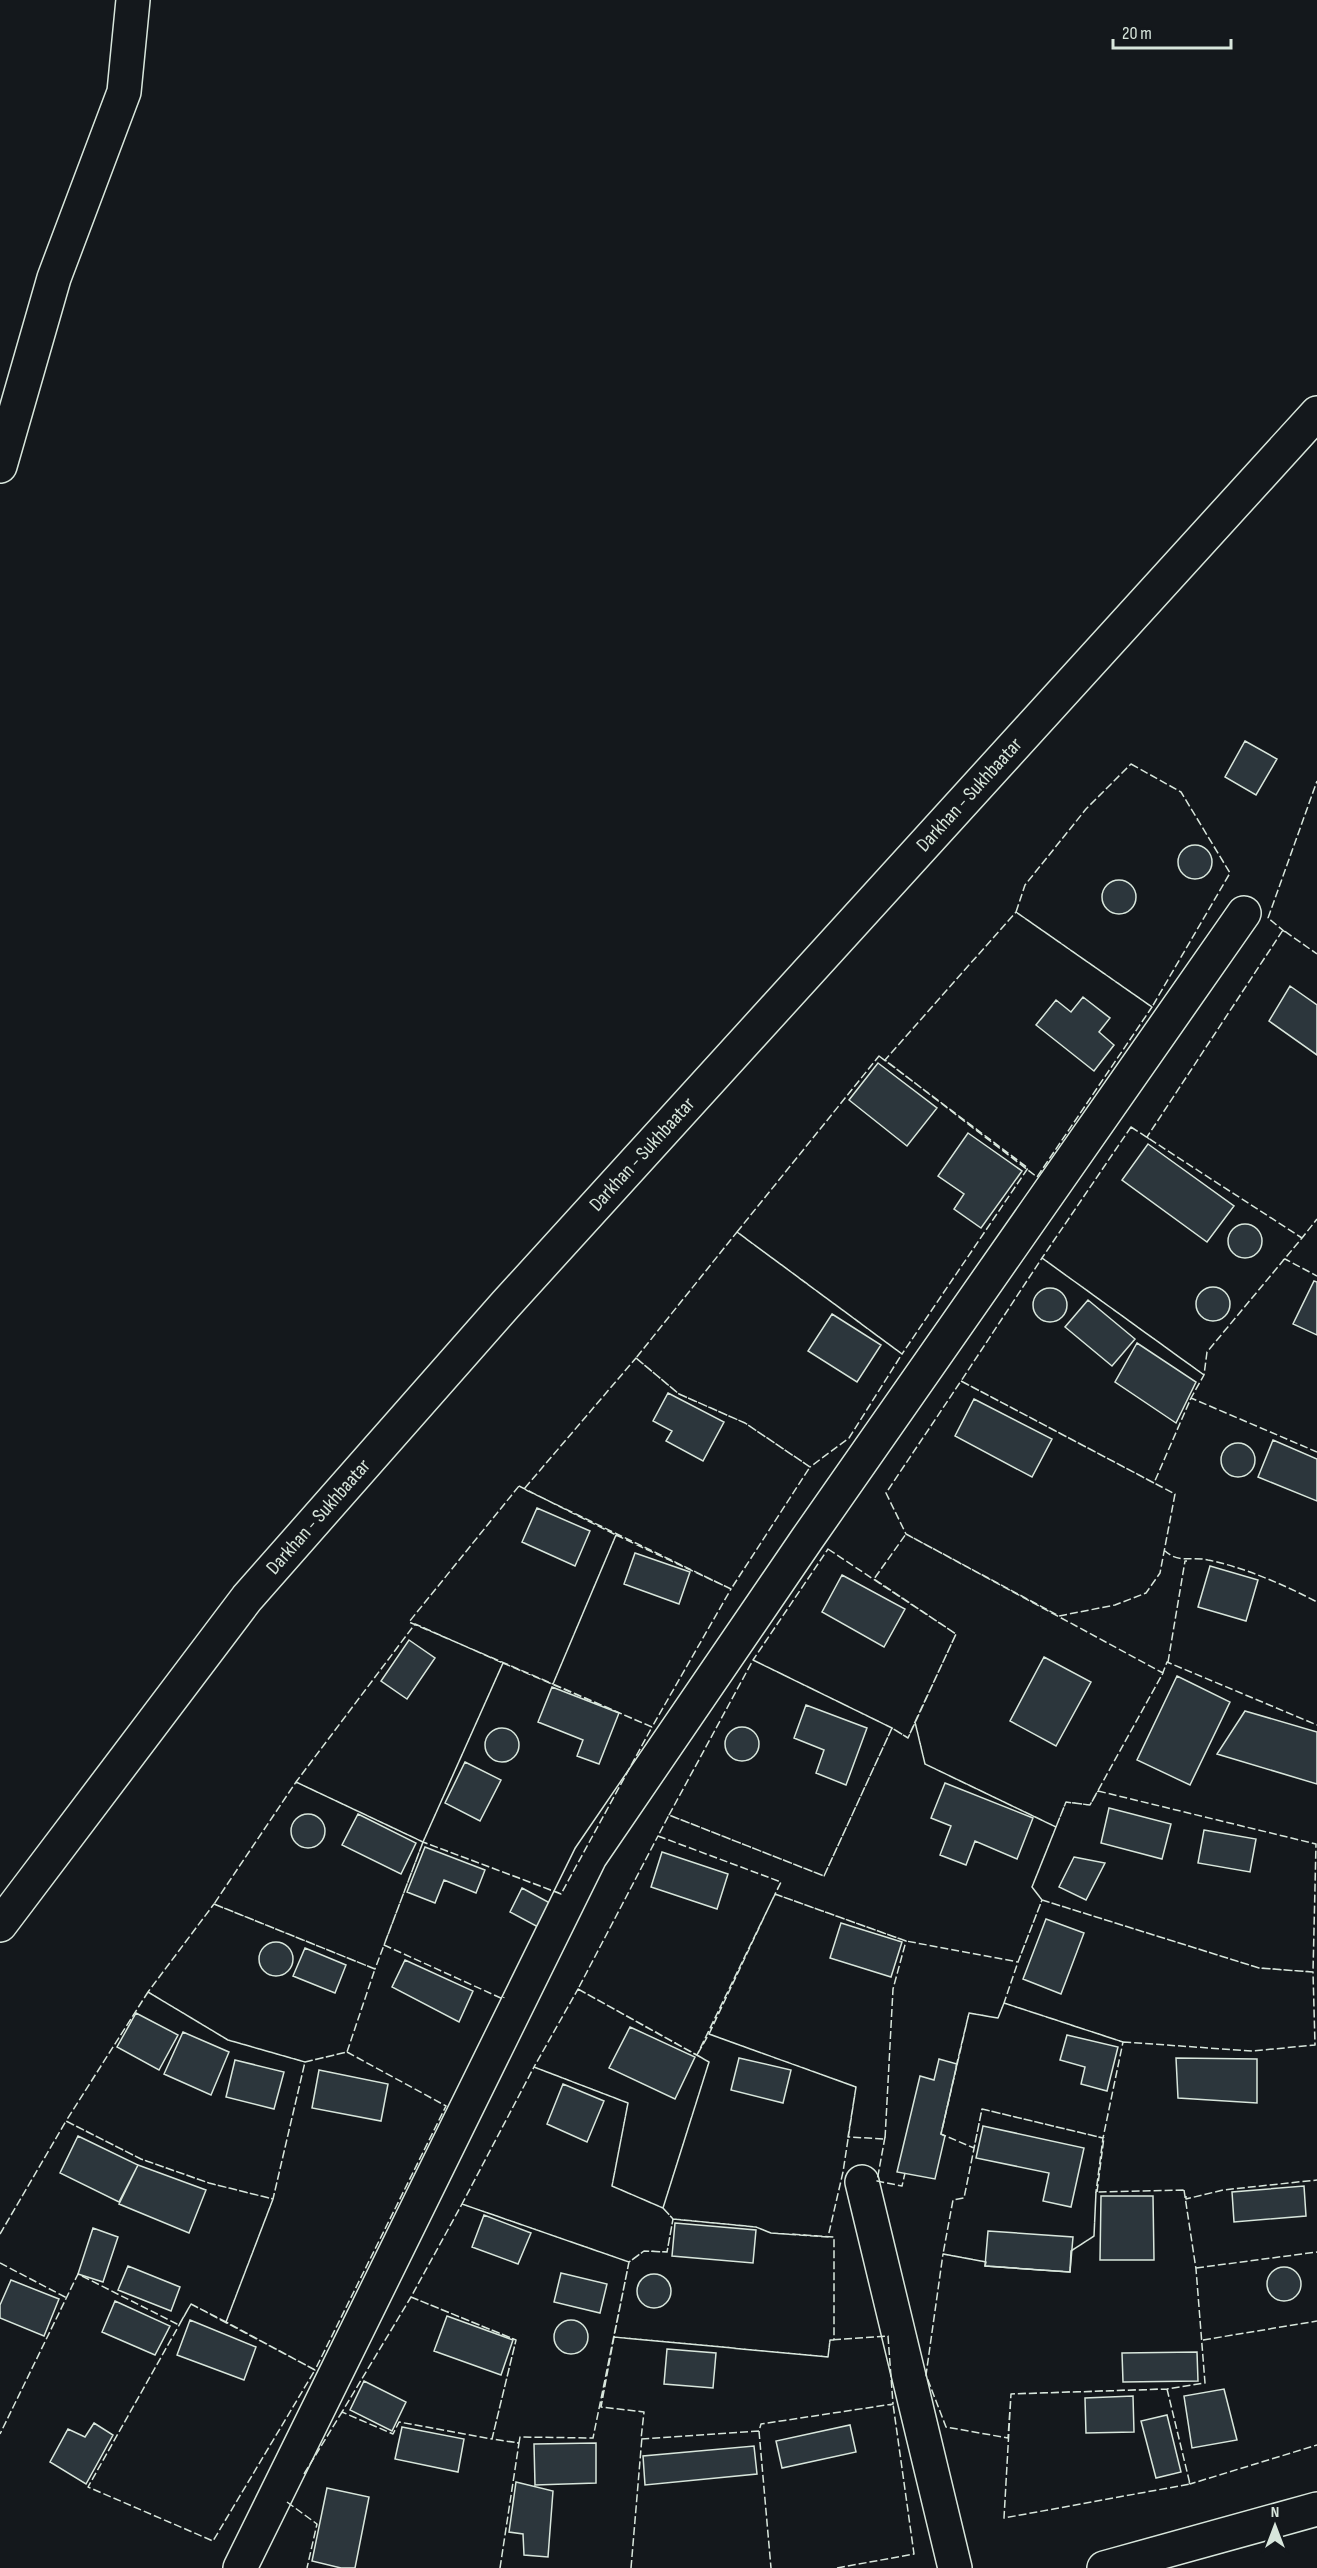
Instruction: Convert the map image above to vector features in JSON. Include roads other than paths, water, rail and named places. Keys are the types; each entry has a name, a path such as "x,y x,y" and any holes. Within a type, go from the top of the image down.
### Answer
{"main road":[{"path":"0,466 54,278 124,92 133,0"},
{"name":"Darkhan - Sukhbaatar","path":"0,1925 247,1598 506,1304 1317,413"},
{"path":"240,2568 590,1857 813,1529 1244,913"},
{"path":"862,2182 955,2568"},
{"path":"1104,2568 1317,2509"}]}
